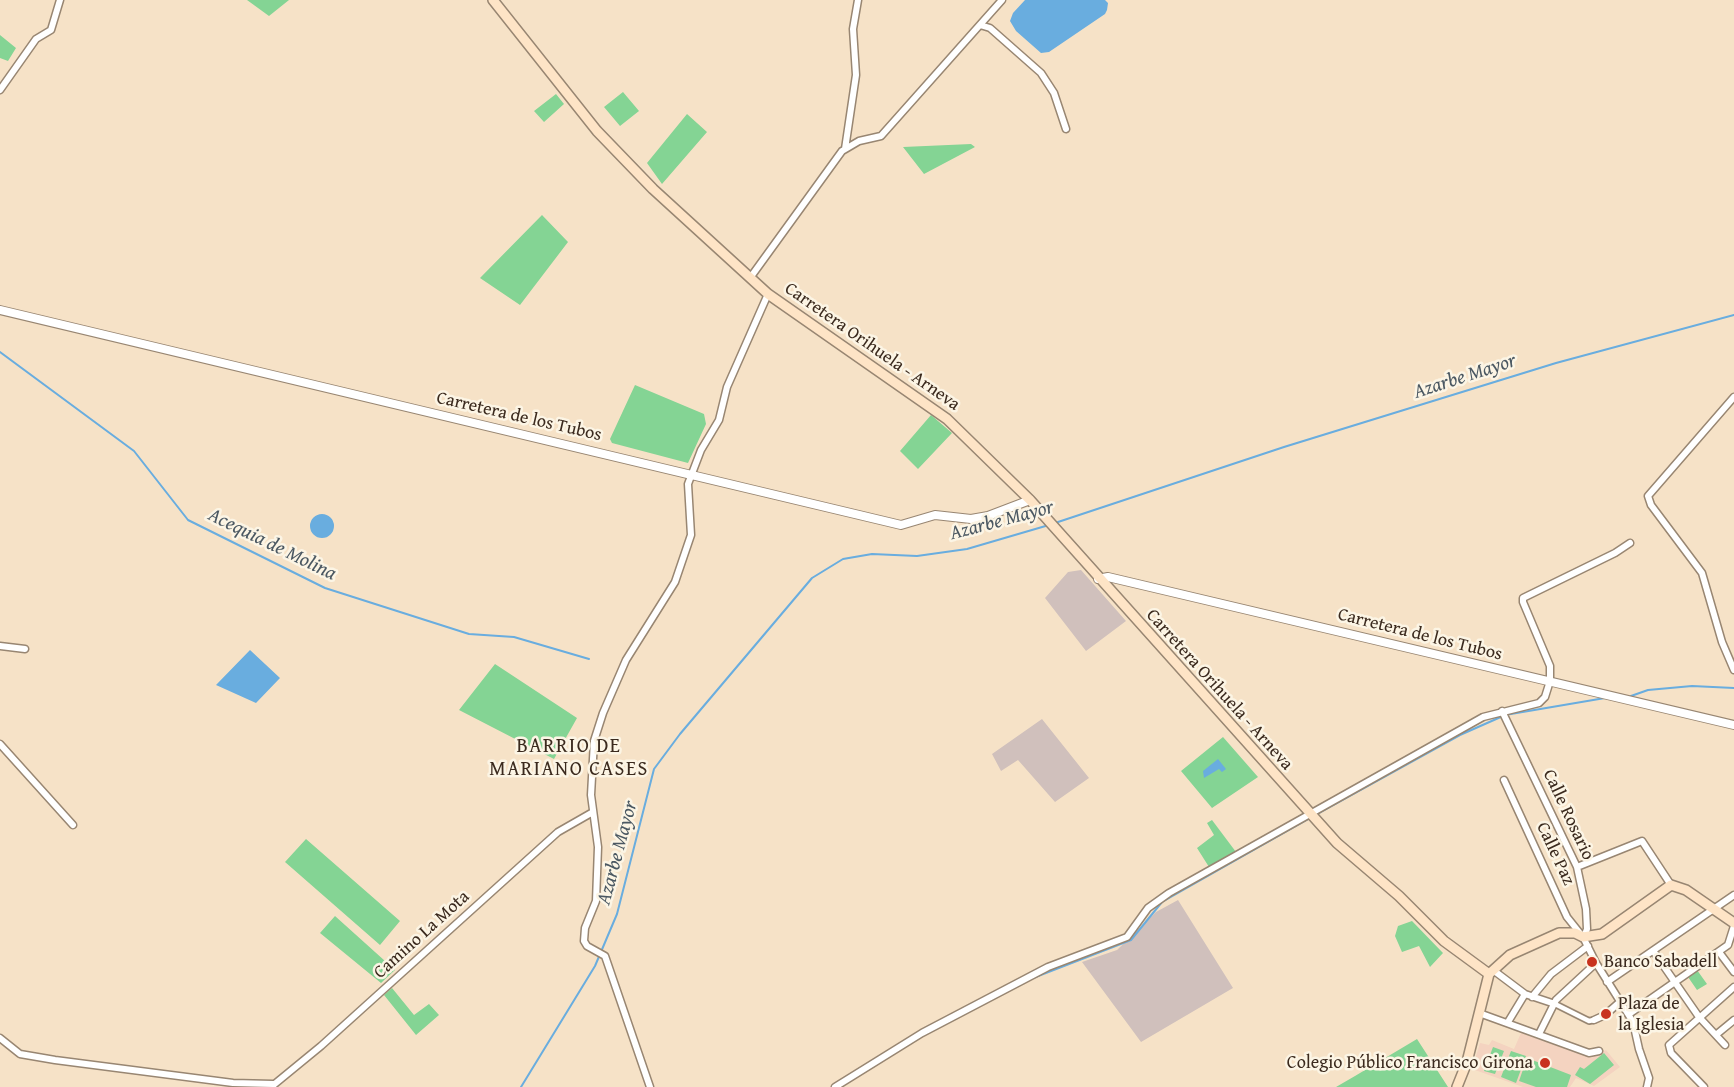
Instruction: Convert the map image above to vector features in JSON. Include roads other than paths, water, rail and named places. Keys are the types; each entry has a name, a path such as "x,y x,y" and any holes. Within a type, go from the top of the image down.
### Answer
{"main road":[{"name":"Carretera Orihuela - Arneva","path":"493,0 597,131 653,189 768,294 947,418 1030,500 1098,579 1337,843 1406,902 1444,940 1491,972"},
{"path":"1457,1087 1491,972 1510,955 1559,933 1575,933 1585,942 1602,934 1671,885 1681,886 1734,925"}],"street":[{"path":"0,90 36,39 51,30 60,0"},
{"path":"845,149 856,75 853,29 858,0"},
{"path":"750,278 831,164 845,149 859,141 881,136 1002,0"},
{"path":"980,25 990,28 1041,72 1054,93 1066,129"},
{"path":"650,1087 605,956 587,946 583,934 596,901 598,848 593,812 592,754 598,725 626,660 675,582 691,535 688,494 692,474 701,450 719,420 727,387 768,294"},
{"name":"Carretera de los Tubos","path":"0,310 901,525 935,514 970,519 988,516 1030,500"},
{"path":"1734,397 1648,496 1651,505 1702,573 1722,642 1734,670"},
{"path":"835,1087 922,1034 1048,967 1127,937 1148,908 1169,893 1311,816 1483,717 1539,703 1545,697 1550,681 1550,666 1522,602 1523,598 1616,553 1630,543"},
{"name":"Carretera de los Tubos","path":"1098,579 1108,577 1734,726"},
{"path":"0,646 25,649"},
{"name":"Calle Rosario","path":"1502,711 1577,867 1586,909 1585,942"},
{"path":"0,744 73,825"},
{"name":"Calle Paz","path":"1504,780 1567,917 1629,1014 1649,1078 1647,1087"},
{"name":"Camino La Mota","path":"272,1085 321,1047 558,832 593,812"},
{"path":"1577,867 1642,841 1671,885"},
{"path":"1607,982 1734,895"},
{"path":"1629,1014 1719,952 1730,942 1734,925"},
{"path":"1508,1022 1528,996 1585,942"},
{"path":"1654,951 1699,1017 1725,1045"},
{"path":"1719,952 1734,972"},
{"path":"1539,1034 1555,1004 1596,963"},
{"path":"1491,972 1528,996 1555,1004 1589,1021 1605,1015 1621,1001"},
{"path":"1704,1087 1671,1053 1669,1045 1734,987"},
{"path":"1479,1013 1588,1053 1599,1051"},
{"path":"1717,1034 1734,1020"},
{"path":"0,1038 20,1054 233,1083 272,1085"}],"water":[{"path":"1025,0 1105,0 1108,3 1105,14 1049,52 1041,53 1016,31 1010,21 1013,13"},
{"path":"322,514 331,517 334,526 331,535 322,538 313,535 310,526 313,517"},
{"path":"250,650 280,678 256,703 216,685"},
{"path":"1218,759 1226,769 1222,772 1219,769 1204,778 1203,771"}],"waterway":[{"name":"Azarbe Mayor","path":"1055,523 1284,447 1556,363 1734,315"},
{"name":"Acequia de Molina","path":"0,352 134,451 188,520 325,588 469,634 514,637 589,659"},
{"name":"Azarbe Mayor","path":"521,1087 595,966 617,914 654,769 680,734 812,578 843,559 872,554 917,556 967,549 1049,525"},
{"path":"1631,696 1648,690 1692,686 1734,688"},
{"path":"1505,715 1605,698"},
{"path":"1315,815 1460,735 1503,716"},
{"path":"1033,978 1131,940 1162,902 1310,818"}],"place":[{"name":"Banco Sabadell","path":"1592,962"},
{"name":"Plaza de la Iglesia","path":"1606,1014"},
{"name":"Colegio Público Francisco Girona","path":"1545,1063"}],"district":[{"name":"BARRIO DE MARIANO CASES","path":"569,758"}]}
